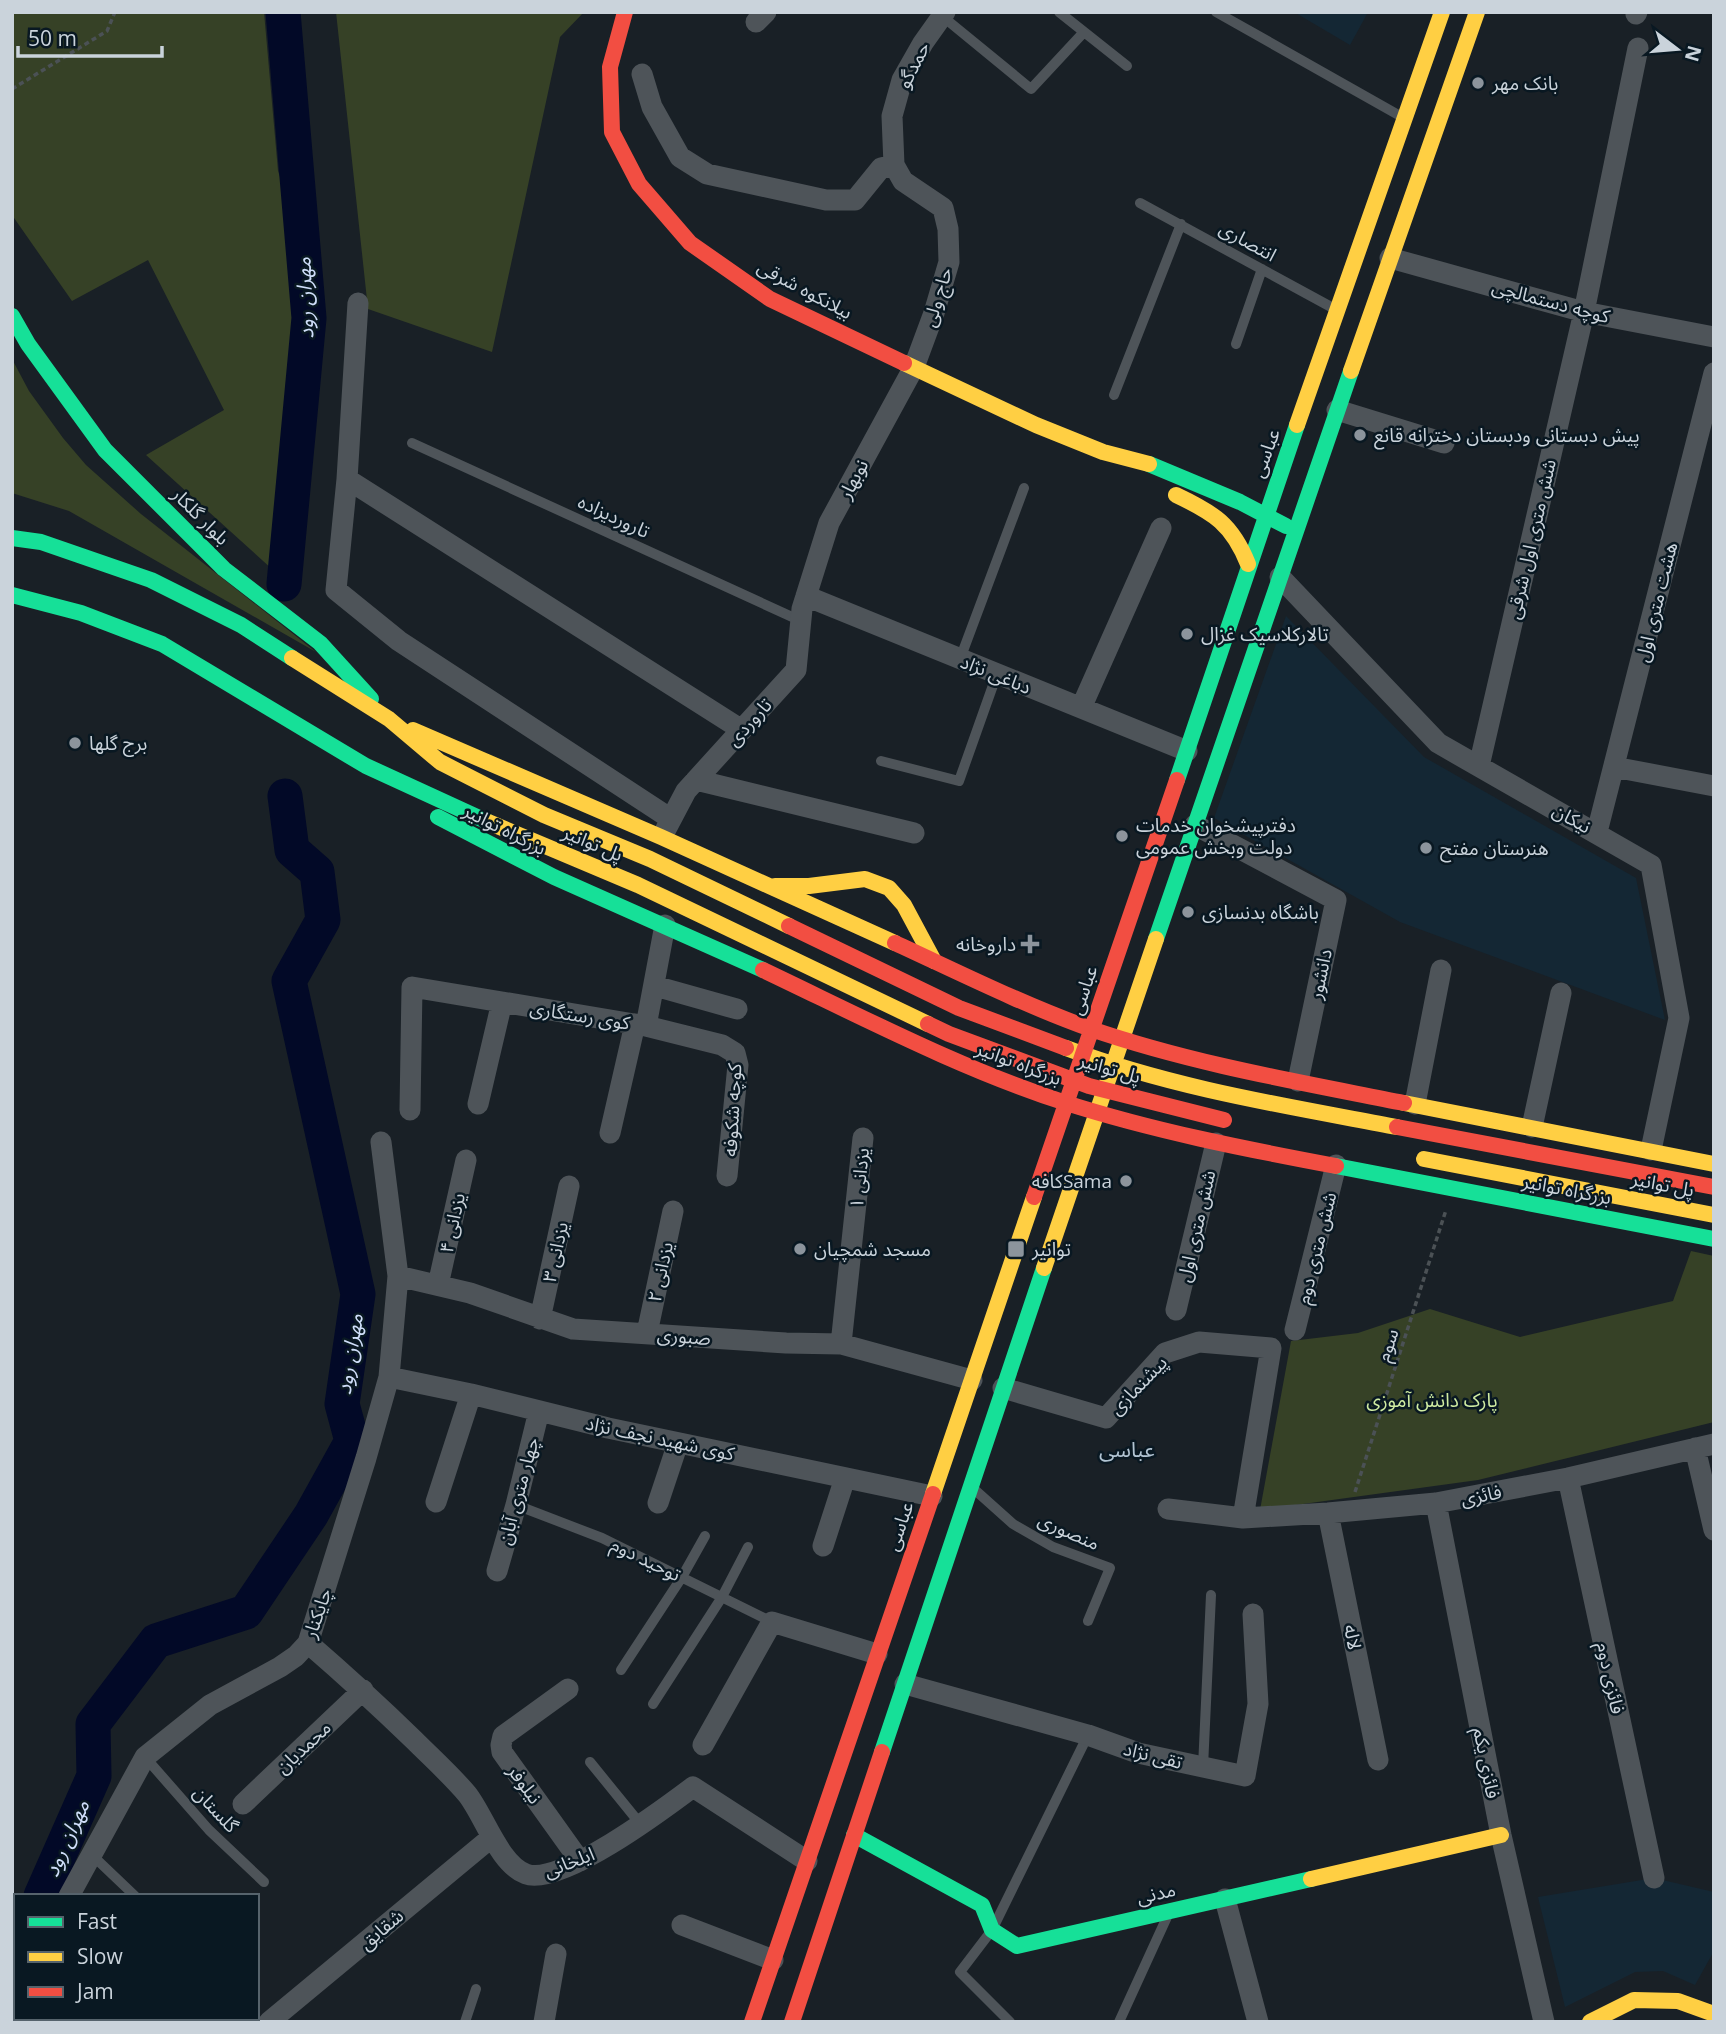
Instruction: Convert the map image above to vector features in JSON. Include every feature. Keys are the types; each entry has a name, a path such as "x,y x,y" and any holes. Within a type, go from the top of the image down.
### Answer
{"main road":[{"name":"بیلانکوه شرقی","path":"625,12 610,67 612,132 639,184 690,243 770,299 1036,425 1103,452 1139,460 1240,502 1296,530"},
{"name":"عباسى","path":"792,2022 854,1835 881,1699 877,1654 1187,751 1248,564 1442,12"},
{"name":"عباسى","path":"752,2022 807,1861 881,1699 905,1684 1195,825 1477,12"},
{"name":"بلوار گلکار","path":"12,316 28,344 105,450 224,569 320,642 389,719"},
{"name":"بیلانکوه شرقی","path":"1103,452 1153,484 1205,508 1223,520 1239,540 1248,564"},
{"name":"بزرگراه توانیر","path":"12,538 41,542 151,580 241,625 389,719 440,762 544,815"},
{"name":"بزرگراه توانیر","path":"12,595 82,613 162,644 366,766 444,822 554,877 665,925 971,1067 1066,1103 1207,1140 1714,1239"},
{"name":"بزرگراه توانیر","path":"389,719 666,828 767,886 1001,994 1091,1030 1219,1066 1714,1164"},
{"name":"بزرگراه توانیر","path":"366,766 443,803 533,841"},
{"name":"پل توانیر","path":"544,815 650,859 959,1008 1097,1060 1230,1095 1714,1187"},
{"name":"پل توانیر","path":"533,841 638,885 949,1034 1089,1086 1236,1123"},
{"path":"767,886 809,886 865,879 889,888 904,905 934,961"},
{"path":"971,1067 987,1057 1000,1038 1005,1014 1001,994"},
{"path":"1207,1140 1191,1118 1192,1097 1202,1078 1219,1066"},
{"name":"پل توانیر","path":"1413,1157 1714,1215"},
{"path":"854,1835 982,1906 992,1930"},
{"name":"مدنی","path":"992,1930 1017,1946 1501,1835"},
{"path":"1603,2019 1634,2000 1678,2001 1714,2014"}],"street":[{"name":"حمدگو","path":"894,165 892,116 902,80 943,14"},
{"name":"شش متری اول شرقی","path":"1479,766 1584,312 1638,48"},
{"path":"642,74 652,107 680,157 707,174 826,200 855,200 881,168 894,165"},
{"name":"حاج ولی","path":"894,165 903,181 943,208 948,229 949,262 914,367"},
{"name":"کوچه دستمالچی","path":"1390,258 1584,312 1714,337"},
{"path":"358,303 347,479 336,590 399,641 666,828"},
{"name":"نوبهار","path":"806,596 829,523 914,367"},
{"name":"هشت متری اول","path":"1597,832 1714,373"},
{"path":"1337,410 1444,443"},
{"path":"347,479 741,730"},
{"path":"1081,708 1161,528"},
{"name":"نیکان","path":"1280,577 1438,743 1651,865 1679,1018 1651,1150"},
{"name":"تاروردی","path":"666,828 686,792 796,670 806,596"},
{"name":"دباغی نژاد","path":"806,596 1187,751"},
{"path":"1614,767 1714,786"},
{"path":"696,780 914,833"},
{"name":"دانشور","path":"1195,825 1336,900 1298,1082"},
{"name":"کوی رستگاری","path":"410,1110 412,987 641,1025 655,986 665,925"},
{"path":"1415,1104 1441,970"},
{"path":"655,986 737,1009"},
{"path":"1532,1127 1561,993"},
{"path":"478,1104 502,1002"},
{"path":"610,1133 641,1025"},
{"name":"کوچه شکوفه","path":"641,1025 722,1045 735,1053 738,1065 727,1176"},
{"name":"یزدانی ۱","path":"841,1344 863,1138"},
{"name":"شش متری اول","path":"1176,1310 1207,1140"},
{"name":"چایکنار","path":"70,1894 145,1757 210,1705 279,1667 296,1656 308,1643 389,1377 398,1276 381,1142"},
{"name":"یزدانی ۴","path":"439,1285 466,1160"},
{"name":"شش متری دوم","path":"1295,1330 1336,1165"},
{"name":"یزدانی ۳","path":"540,1319 569,1186"},
{"name":"یزدانی ۲","path":"648,1333 673,1211"},
{"name":"صبوری","path":"398,1276 470,1293 573,1329 841,1344 972,1380"},
{"name":"پیشنمازی","path":"1003,1388 1106,1418 1165,1353 1199,1342 1271,1348 1243,1518"},
{"name":"کوی شهید نجف نژاد","path":"389,1377 678,1443 932,1496"},
{"path":"436,1502 471,1394"},
{"name":"چهار متری آبان","path":"497,1571 539,1411"},
{"path":"658,1503 678,1443"},
{"path":"1704,1446 1714,1530"},
{"name":"فائزی","path":"1168,1509 1243,1518 1436,1503 1568,1478 1704,1446"},
{"path":"823,1546 845,1478"},
{"name":"فائزی دوم","path":"1568,1478 1654,1878"},
{"name":"فائزی یکم","path":"1436,1503 1501,1835 1544,2022"},
{"name":"لاله","path":"1339,1512 1378,1760"},
{"name":"تقی نژاد","path":"905,1684 1087,1735 1138,1753 1245,1776 1258,1703 1253,1614"},
{"path":"703,1745 772,1622"},
{"name":"توحید دوم","path":"772,1622 877,1654"},
{"name":"ایلخانی","path":"308,1643 363,1690 468,1795 492,1837 513,1866 527,1875 543,1875 610,1846 694,1787 807,1861"},
{"name":"نیلوفر","path":"568,1689 503,1736 501,1745 502,1752 580,1861"},
{"name":"محمدیان","path":"243,1804 363,1690"},
{"name":"شقایق","path":"269,2022 492,1837"},
{"path":"1225,1899 1258,2022"},
{"path":"682,1925 773,1960"},
{"path":"544,2022 556,1954"}],"lane":[{"path":"1059,12 1127,66"},
{"path":"1216,12 1405,119"},
{"path":"943,14 1031,89 1084,32"},
{"name":"انتصاری","path":"1140,203 1338,311"},
{"path":"1114,395 1181,224"},
{"path":"1236,344 1262,269"},
{"name":"تاروردیزاده","path":"412,443 801,621"},
{"path":"960,659 1024,488"},
{"path":"881,761 959,781 997,674"},
{"name":"منصوری","path":"970,1486 1013,1524 1053,1547 1110,1568 1088,1621"},
{"name":"توحید دوم","path":"516,1505 602,1538 772,1622"},
{"path":"621,1670 682,1577 705,1536"},
{"path":"653,1703 722,1597 748,1547"},
{"path":"1203,1767 1210,1595"},
{"path":"1010,2022 960,1972 992,1930 1087,1735"},
{"name":"گلستان","path":"145,1757 209,1830 264,1882"},
{"path":"590,1762 642,1826"},
{"path":"92,1855 133,1894"},
{"path":"1119,2022 1170,1911"},
{"path":"465,2022 477,1989"}],"path":[{"path":"12,89 107,31 115,12"},
{"name":"سوم","path":"1339,1512 1452,1188"}],"shaded area":[{"path":"1294,12 1365,12 1367,14 1350,45"},
{"name":"هنرستان مفتح","path":"1286,616 1424,757 1636,878 1665,1020 1400,922 1214,818"},
{"path":"1654,1878 1714,1892 1714,1951 1695,1985 1663,1971 1635,1972 1565,2007 1538,1897"}],"green space":[{"path":"12,12 264,12 278,171 302,242 273,570 146,455 224,410 148,260 72,301 12,215"},
{"path":"336,12 584,12 560,37 492,352 368,309"},
{"path":"12,359 29,391 86,465 141,514 316,652 69,511 12,493"},
{"name":"پارک دانش آموزی","path":"1691,1251 1714,1256 1714,1422 1478,1480 1260,1510 1291,1341 1358,1333 1430,1309 1520,1337 1673,1301"}],"waterway":[{"name":"مهران رود","path":"283,12 309,318 284,584"},
{"name":"مهران رود","path":"42,1894 94,1776 93,1724 156,1641 246,1612 311,1515 352,1441 342,1404 358,1294 289,981 323,920 317,872 292,850 285,796"}],"traffic: fast":[{"path":"12,316 28,344 105,450 224,569 320,643 371,699"},
{"path":"1156,939 1351,371"},
{"path":"1177,780 1297,425"},
{"path":"1149,464 1240,502 1286,526"},
{"path":"12,538 41,542 151,580 241,625 292,658"},
{"path":"12,595 81,613 162,644 366,766 488,822"},
{"path":"438,817 554,877 763,970"},
{"path":"1336,1166 1714,1239"},
{"path":"882,1752 1044,1268"},
{"path":"854,1835 982,1905 992,1930 1017,1946 1311,1879"}],"traffic: slow":[{"path":"1297,425 1442,12"},
{"path":"1351,371 1477,12"},
{"path":"904,363 1036,425 1103,452 1149,464"},
{"path":"1176,495 1220,521 1235,539 1248,564"},
{"path":"292,658 389,719 440,762 544,815 650,859 789,926"},
{"path":"413,730 661,837 895,943"},
{"path":"488,822 638,885 928,1024"},
{"path":"775,886 809,886 865,879 889,888 904,905 934,961"},
{"path":"1044,1268 1156,939"},
{"path":"1066,1048 1188,1085 1397,1127"},
{"path":"1404,1103 1714,1164"},
{"path":"1424,1159 1714,1215"},
{"path":"933,1494 1034,1197"},
{"path":"1311,1879 1501,1835"},
{"path":"1590,2022 1634,2000 1678,2001 1714,2014"}],"traffic: jam":[{"path":"625,12 610,67 612,132 639,184 690,243 770,299 904,363"},
{"path":"1034,1197 1177,780"},
{"path":"789,926 959,1008 1066,1048"},
{"path":"895,943 1041,1010 1129,1041 1246,1071 1404,1103"},
{"path":"763,970 950,1058 1066,1103 1166,1131 1336,1166"},
{"path":"928,1024 1089,1086 1224,1120"},
{"path":"1397,1127 1714,1187"},
{"path":"752,2022 933,1494"},
{"path":"792,2022 882,1752"}],"place":[{"name":"بانک مهر","path":"1478,83"},
{"name":"پیش دبستانی ودبستان دخترانه قانع","path":"1360,435"},
{"name":"تالارکلاسیک غزال","path":"1187,634"},
{"name":"برج گلها","path":"75,743"},
{"name":"دفترپیشخوان خدمات دولت وبخش عمومی","path":"1122,836"},
{"name":"هنرستان مفتح","path":"1426,848"},
{"name":"باشگاه بدنسازی","path":"1188,912"},
{"name":"داروخانه","path":"1030,944"},
{"name":"کافهSama","path":"1126,1181"},
{"name":"مسجد شمچیان","path":"800,1249"},
{"name":"توانیر","path":"1016,1249"}],"district":[{"name":"عباسی","path":"1127,1449"}]}
